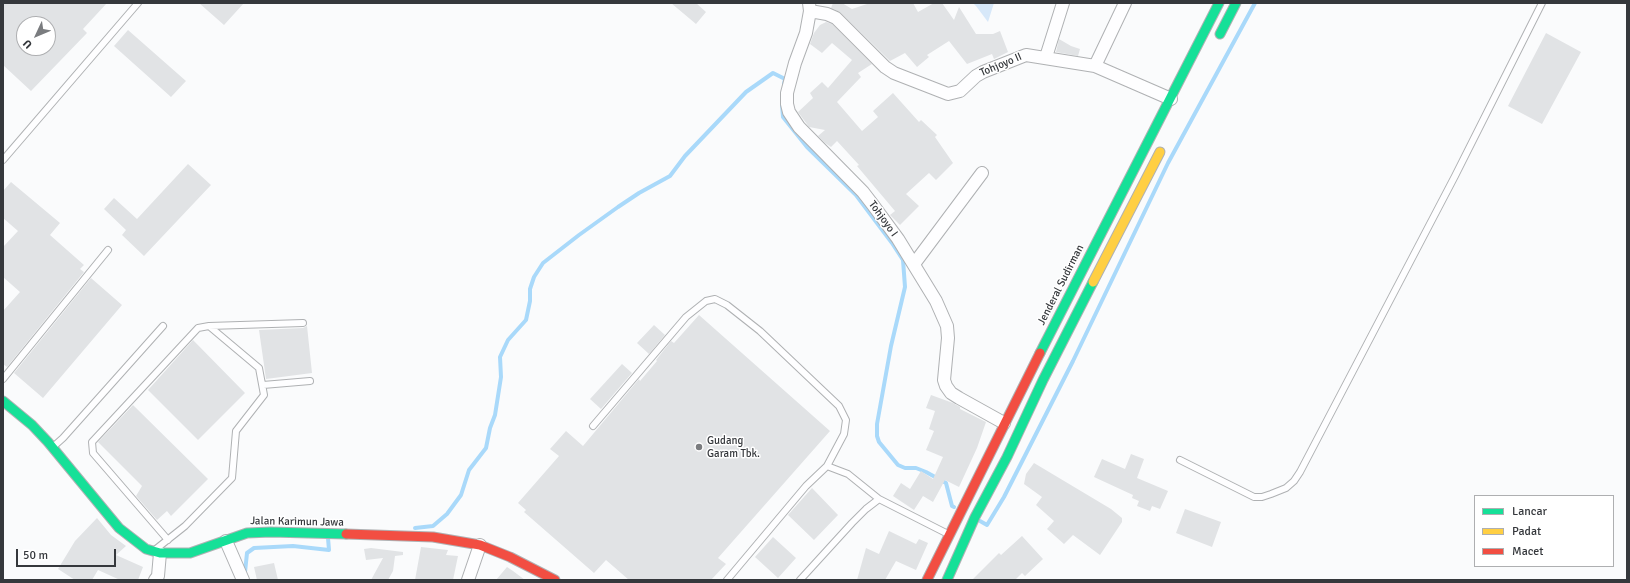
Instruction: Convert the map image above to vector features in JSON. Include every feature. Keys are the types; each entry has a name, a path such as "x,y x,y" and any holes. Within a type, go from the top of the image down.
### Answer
{"main road":[{"name":"Jenderal Sudirman","path":"927,580 1004,423 1219,3"},
{"path":"1218,39 1236,3"},
{"path":"946,580 1007,457 1043,380 1164,146"},
{"path":"1117,203 1131,210"},
{"path":"3,401 32,425 120,528 146,549 157,552"},
{"path":"992,449 1007,457"},
{"name":"Jalan Karimun Jawa","path":"157,552 190,553 247,533 302,532 433,537 480,546 510,557 555,580"}],"street":[{"path":"1046,58 1063,3"},
{"path":"1095,66 1125,3"},
{"name":"Tohjoyo II","path":"810,7 836,18 894,73 948,94 960,91 976,76 983,72 1017,57 1026,55 1095,66 1171,99"},
{"name":"Tohjoyo I","path":"810,7 806,33 795,63 787,92 789,112 800,127 863,192 914,264 936,300 946,326 948,338 947,368 944,380 946,386 955,395 1004,423"},
{"path":"914,264 982,172"},
{"path":"226,541 243,580"},
{"path":"468,580 480,546"},
{"path":"155,580 158,576 157,552"}],"lane":[{"path":"3,160 138,3"},
{"path":"1180,460 1254,497 1262,497 1286,488 1294,481 1304,465 1455,176 1542,3"},
{"path":"3,379 108,250"},
{"path":"593,426 686,317 706,301 715,299 727,305 760,331 839,406 846,420 844,434 827,466 806,486 727,580"},
{"path":"168,540 93,453 92,442 198,328 209,326 303,323"},
{"path":"52,447 63,438 163,326"},
{"path":"157,552 232,478 236,431 264,395 259,368 209,326"},
{"path":"263,385 310,381"},
{"path":"827,466 848,474 879,500 964,542"},
{"path":"800,580 852,523 866,509 879,500"}],"shaded area":[{"path":"973,3 994,3 988,22 976,6"}],"building":[{"path":"3,3 107,3 83,29 87,33 31,91 3,65"},
{"path":"199,3 244,3 224,25"},
{"path":"671,3 696,3 706,12 696,24"},
{"path":"833,3 842,3 852,9 870,3 913,3 918,12 934,3 942,3 954,20 959,7 976,34 993,34 1000,31 1008,52 994,59 992,54 967,64 949,41 927,55 929,57 917,67 905,53 890,61 841,13 831,8"},
{"path":"826,22 832,24 872,64 858,73 861,77 837,102 862,131 878,117 873,111 893,93 919,122 921,120 937,135 935,137 953,163 936,180 929,173 906,194 919,206 900,225 890,215 895,211 857,166 859,165 837,141 831,147 825,143 818,136 825,130 809,127 798,112 813,98 810,93 822,82 828,88 852,60 832,43 822,53 810,44 814,33 820,25"},
{"path":"128,30 186,81 171,97 114,46"},
{"path":"1546,33 1581,52 1542,124 1508,106"},
{"path":"1059,39 1080,49 1078,56 1056,52"},
{"path":"188,164 211,185 144,256 122,235 126,230 104,209 114,198 137,219"},
{"path":"11,182 60,223 50,235 84,265 80,269 84,272 7,367 3,364 3,311 20,292 3,277 3,247 18,231 3,218 3,191"},
{"path":"91,278 122,305 43,398 14,373"},
{"name":"Gudang Garam Tbk.","path":"699,315 830,431 718,558 726,564 711,580 629,580 606,560 594,573 524,512 526,510 518,503 559,456 550,449 566,431 583,446 639,379 640,381 657,361 656,360 671,341 674,343"},
{"path":"654,325 665,335 649,354 637,343"},
{"path":"307,326 312,373 266,379 259,330 303,328"},
{"path":"193,340 245,393 198,440 148,390"},
{"path":"622,364 632,373 601,409 590,399"},
{"path":"931,395 953,403 960,407 960,409 986,422 977,448 959,487 945,480 933,502 923,496 914,510 893,496 901,483 910,489 921,471 933,479 943,457 926,450 934,431 929,429 935,411 926,408"},
{"path":"133,405 208,479 171,516 167,511 157,520 136,496 142,486 98,442"},
{"path":"1131,454 1144,459 1137,478 1168,491 1160,509 1152,506 1150,511 1137,506 1139,501 1132,498 1133,495 1094,477 1102,459 1125,469"},
{"path":"1034,463 1111,509 1122,518 1122,522 1100,555 1073,535 1064,544 1047,529 1054,521 1036,505 1042,497 1024,484 1026,474"},
{"path":"812,488 838,515 814,540 788,515"},
{"path":"1185,509 1221,522 1212,547 1176,533"},
{"path":"97,518 111,535 126,546 116,555 143,567 138,580 120,580 98,570 92,580 75,580 58,569 75,541"},
{"path":"889,531 916,544 919,539 928,543 916,570 896,561 885,580 857,580 866,548 879,554"},
{"path":"1022,536 1043,559 1025,576 1022,573 1015,580 972,580 999,553 1001,555"},
{"path":"773,537 796,558 778,578 755,557"},
{"path":"421,547 448,550 446,555 458,556 453,580 415,580"},
{"path":"371,548 403,552 403,555 395,556 393,571 388,580 371,580 383,558 366,560 364,549"},
{"path":"274,563 278,580 257,580 254,567"},
{"path":"507,567 513,571 525,580 496,580"}],"waterway":[{"path":"980,521 987,525 1004,497 1073,361 1168,163 1255,3"},
{"path":"415,528 433,526 447,514 461,495 469,470 486,448 490,428 495,415 501,377 500,357 508,340 526,320 530,301 530,289 534,277 543,263 618,207 639,193 670,176 685,156 746,92 773,73 785,79 784,84"},
{"path":"782,105 783,117 807,147 856,195 903,260 905,287 891,346 877,424 877,436 879,442 898,465 905,468 916,468 946,483 952,506 954,507"},
{"path":"245,572 247,553 254,548 293,546 329,550 328,538"}],"traffic: fast":[{"path":"1040,353 1219,3"},
{"path":"1220,34 1236,3"},
{"path":"947,580 975,517 1007,457 1043,380 1093,282"},
{"path":"3,401 32,425 48,442 119,528 146,549 160,553 190,553 247,533 271,532 346,534"}],"traffic: slow":[{"path":"1093,282 1160,152"}],"traffic: jam":[{"path":"927,580 1040,353"},
{"path":"346,534 433,537 480,545 510,557 555,580"}],"place":[{"name":"Gudang Garam Tbk.","path":"699,447"}]}
